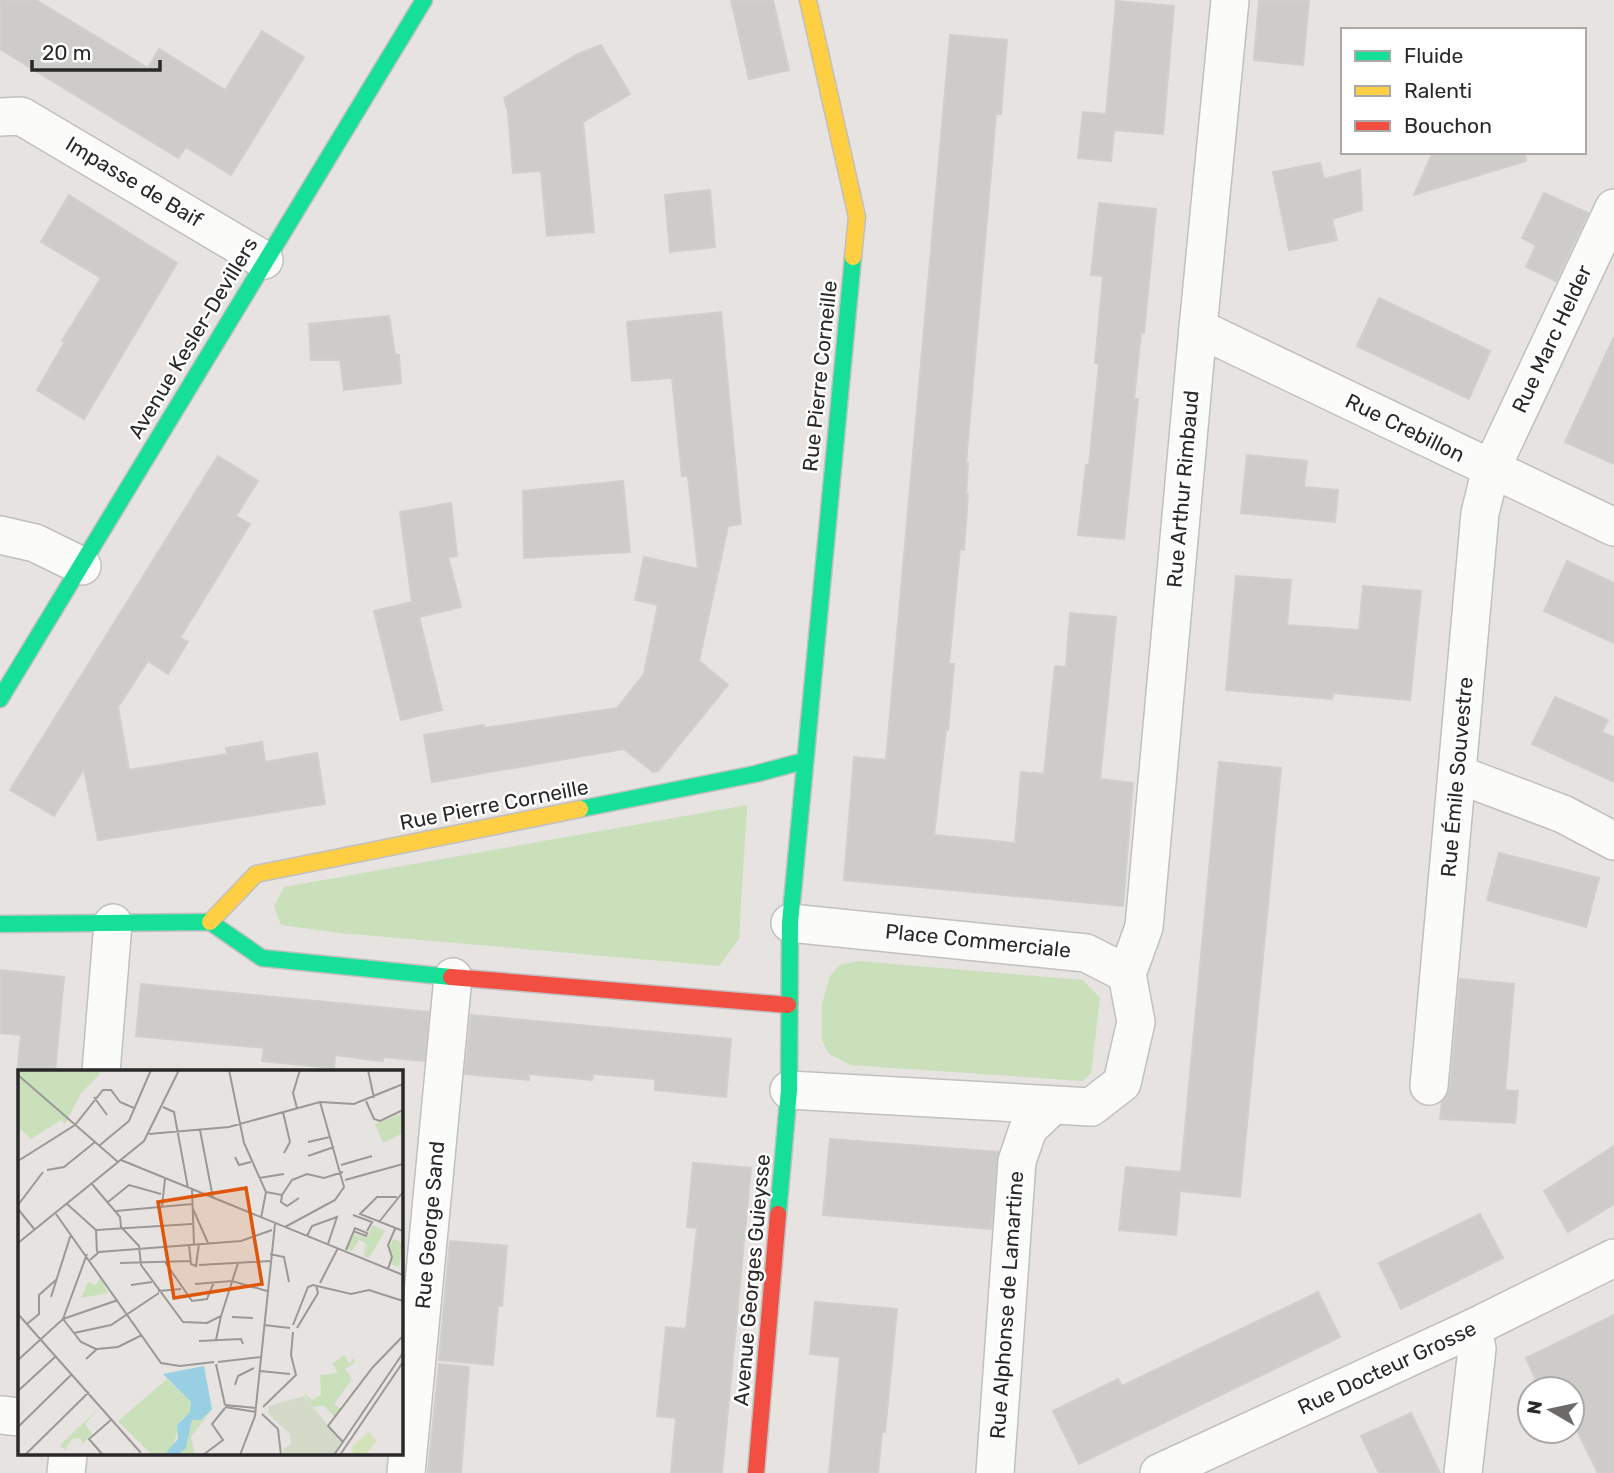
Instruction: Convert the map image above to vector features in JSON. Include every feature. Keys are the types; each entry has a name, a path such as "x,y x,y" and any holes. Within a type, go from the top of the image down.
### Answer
{"street":[{"name":"Avenue Kesler-Devillers","path":"0,699 424,0"},
{"name":"Rue Pierre Corneille","path":"790,923 857,217 808,0"},
{"name":"Rue Arthur Rimbaud","path":"1127,974 1144,927 1230,0"},
{"name":"Impasse de Baif","path":"0,117 21,116 264,260"},
{"name":"Rue Marc Helder","path":"1491,469 1614,208"},
{"name":"Rue Crebillon","path":"1198,328 1614,527"},
{"name":"Rue Émile Souvestre","path":"1429,1086 1480,513 1491,469"},
{"path":"0,535 35,543 82,566"},
{"name":"Rue Pierre Corneille","path":"210,922 256,874 755,774 804,761"},
{"path":"1457,774 1563,814 1614,841"},
{"path":"0,924 210,922 262,958 788,1005"},
{"path":"101,1070 113,923"},
{"path":"790,923 789,1090 1091,1107 1122,1083 1136,1022 1127,974"},
{"name":"Place Commerciale","path":"790,923 1086,953 1127,974"},
{"name":"Rue George Sand","path":"406,1473 453,977"},
{"name":"Avenue Georges Guieysse","path":"756,1473 789,1090"},
{"name":"Rue Alphonse de Lamartine","path":"995,1473 1017,1161 1028,1129 1052,1106"},
{"name":"Rue Docteur Grosse","path":"1159,1473 1473,1328 1614,1258"},
{"path":"1463,1473 1477,1349 1473,1328"},
{"path":"0,1415 18,1416"}],"green space":[{"path":"747,805 739,939 719,966 341,933 281,925 274,906 284,887"},
{"path":"859,961 1083,980 1100,998 1091,1073 1083,1081 851,1065 829,1054 822,1040 822,1004 830,976 840,965"}],"building":[{"path":"0,0 36,0 148,68 159,49 225,90 262,31 304,57 231,175 186,147 178,158 0,49"},
{"path":"731,0 773,0 789,70 749,79"},
{"path":"1259,0 1309,0 1303,65 1254,60"},
{"path":"1116,1 1174,6 1163,134 1114,130 1111,161 1078,158 1083,112 1106,114"},
{"path":"950,35 1007,40 1001,114 996,114 966,463 968,494 964,550 960,549 949,664 954,664 948,730 934,835 1015,843 1021,772 1044,774 1055,666 1066,667 1070,613 1116,617 1100,779 1133,783 1123,906 844,880 854,757 886,760"},
{"path":"601,45 630,94 583,122 594,232 547,236 541,171 513,173 508,112 504,98 578,54"},
{"path":"1432,154 1525,154 1526,161 1414,195"},
{"path":"1320,163 1324,179 1360,170 1362,210 1332,219 1337,240 1289,250 1273,172"},
{"path":"710,190 715,247 670,252 665,195"},
{"path":"1544,193 1588,213 1556,281 1526,267 1536,245 1522,238"},
{"path":"69,195 177,263 84,419 37,390 65,342 62,341 101,278 41,242"},
{"path":"1099,203 1156,209 1144,333 1141,333 1134,399 1138,399 1124,539 1078,535 1086,465 1089,465 1099,364 1095,363 1103,276 1091,275"},
{"path":"1379,298 1490,351 1469,399 1357,346"},
{"path":"721,312 741,524 728,526 699,661 728,685 658,771 653,772 624,749 432,782 424,735 617,708 644,674 658,605 635,600 644,557 698,569 688,476 682,476 672,378 632,381 627,322"},
{"path":"389,316 395,354 399,355 401,383 344,390 340,360 311,360 309,324"},
{"path":"1614,337 1614,464 1565,442"},
{"path":"1247,455 1307,461 1304,487 1338,490 1335,522 1241,513"},
{"path":"218,456 258,481 236,516 250,524 180,638 188,642 168,674 148,661 118,707 129,770 227,754 226,748 262,742 265,762 317,753 325,804 98,840 84,769 54,816 10,790"},
{"path":"623,481 630,552 524,558 523,491"},
{"path":"451,503 457,556 448,557 461,607 419,617 442,710 401,720 374,611 412,602 400,512"},
{"path":"1567,561 1614,583 1614,643 1544,611"},
{"path":"1236,576 1291,580 1287,625 1359,630 1363,586 1421,591 1410,700 1333,693 1332,699 1226,690"},
{"path":"1555,697 1608,720 1602,732 1614,737 1614,782 1532,744"},
{"path":"1219,762 1281,768 1240,1197 1180,1191 1176,1235 1119,1230 1126,1167 1181,1172"},
{"path":"1499,853 1599,878 1586,927 1487,900"},
{"path":"0,970 64,977 55,1070 17,1072 21,1035 0,1033"},
{"path":"1460,979 1514,984 1505,1090 1518,1091 1515,1123 1440,1119 1442,1102 1450,1088"},
{"path":"141,984 429,1012 424,1061 383,1057 383,1061 335,1055 334,1068 262,1061 264,1048 136,1036"},
{"path":"471,1015 731,1039 726,1097 655,1090 655,1079 593,1074 592,1080 529,1074 529,1080 465,1074"},
{"path":"830,1139 998,1152 991,1229 823,1215"},
{"path":"1614,1146 1614,1204 1568,1232 1544,1191"},
{"path":"693,1163 751,1168 722,1473 671,1473 676,1418 657,1416 666,1327 686,1329 697,1228 687,1227"},
{"path":"1480,1214 1503,1258 1401,1309 1379,1263"},
{"path":"450,1241 507,1246 493,1365 439,1360"},
{"path":"1318,1292 1340,1337 1079,1464 1053,1411 1118,1379 1122,1386"},
{"path":"815,1302 897,1309 885,1432 882,1432 878,1473 829,1473 840,1357 810,1354"},
{"path":"1614,1315 1614,1473 1598,1473 1584,1445 1586,1375 1534,1375 1526,1358"},
{"path":"439,1364 469,1367 461,1473 428,1473"},
{"path":"1411,1413 1440,1473 1379,1473 1361,1436"}],"traffic: fast":[{"path":"0,699 424,0"},
{"path":"778,1214 789,1090 790,923 853,257"},
{"path":"580,809 755,774 804,761"},
{"path":"0,924 210,922 262,958 451,977"}],"traffic: slow":[{"path":"808,0 857,217 853,257"},
{"path":"210,922 256,874 580,809"}],"traffic: jam":[{"path":"451,977 788,1005"},
{"path":"756,1473 778,1214"}]}
